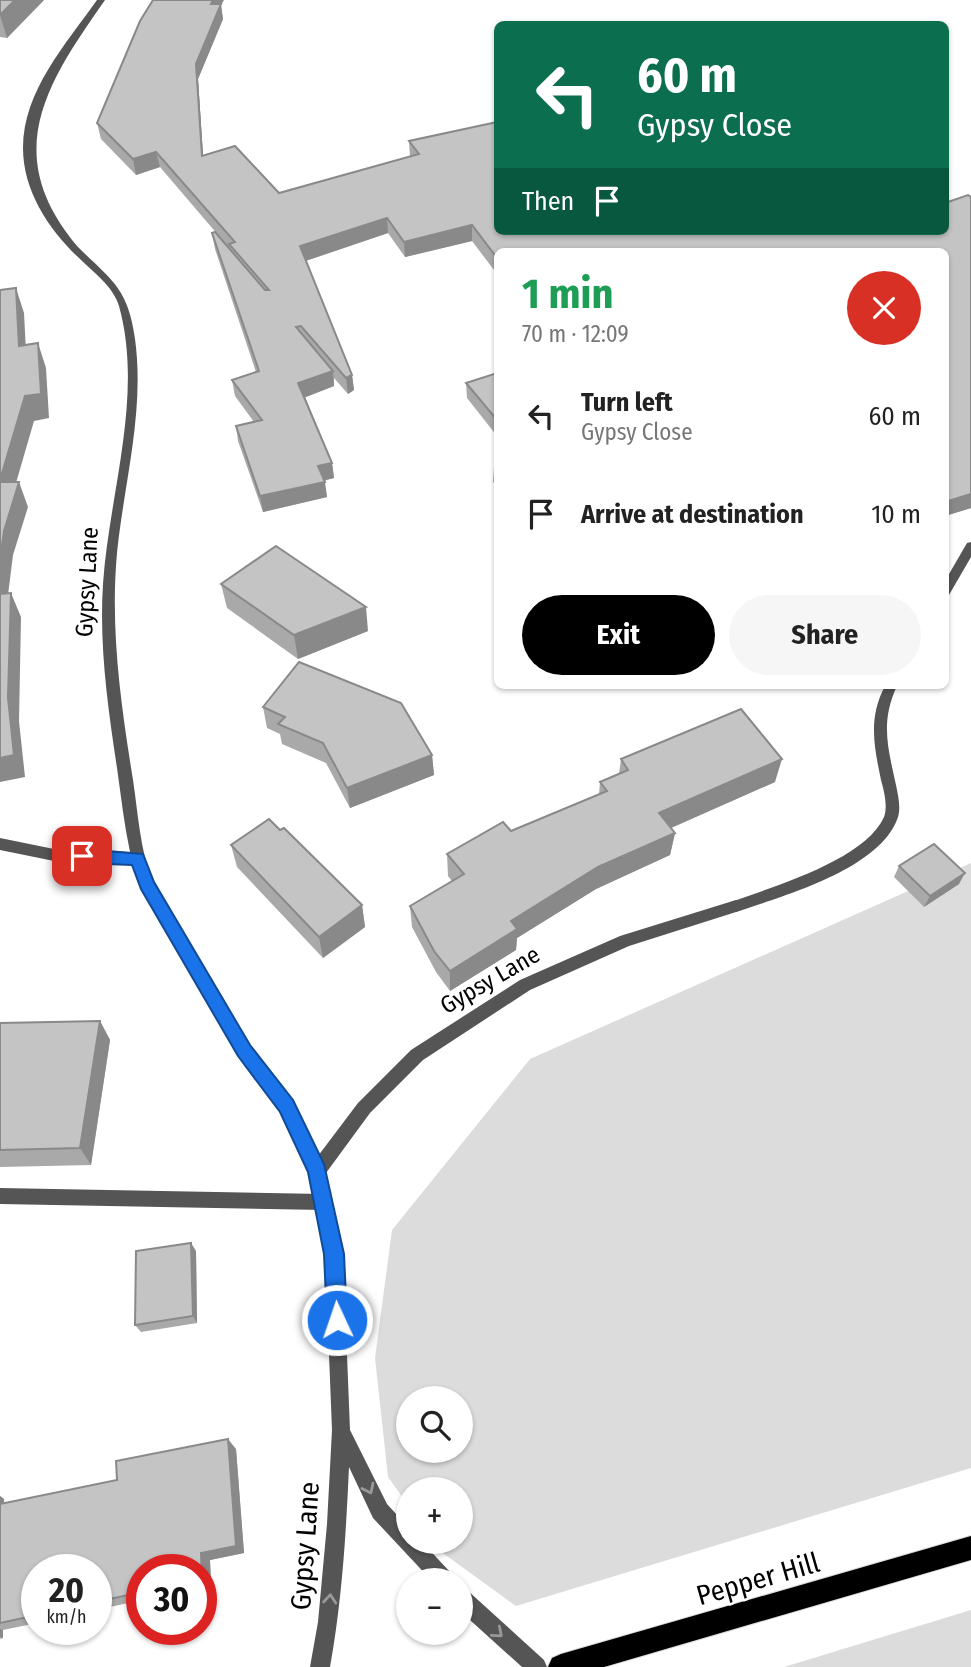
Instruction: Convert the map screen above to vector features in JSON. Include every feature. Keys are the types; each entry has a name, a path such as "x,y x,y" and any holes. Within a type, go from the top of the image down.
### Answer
{"main road":[{"name":"Pepper Hill","path":"561,1667 971,1548"}],"street":[{"name":"Gypsy Lane","path":"101,0 46,82 34,105 27,150 38,201 50,220 78,252 110,282 124,304 129,329 131,383 109,597 110,657 117,729 138,858 146,884 244,1050 287,1106 317,1171 334,1254 341,1430 337,1524 328,1622 320,1667"},
{"path":"949,585 971,546"},
{"name":"Gypsy Lane","path":"317,1171 364,1108 417,1055 525,985 625,941 736,906 828,869 853,857 878,838 892,814 880,741 880,706 889,689"},
{"path":"0,844 54,855 138,858"},
{"path":"0,1196 323,1202"},
{"name":"Gypsy Lane","path":"341,1430 380,1511 396,1528"},
{"name":"Gypsy Lane","path":"420,1554 433,1568"},
{"path":"473,1609 537,1667"}],"shaded area":[{"path":"971,863 971,1468 516,1606 473,1575 473,1568 463,1568 444,1554 473,1554 473,1477 396,1477 396,1488 388,1477 375,1358 392,1230 530,1059"},
{"path":"971,1610 971,1667 784,1667"}],"building":[{"path":"0,0 15,0 0,15"},
{"path":"153,0 213,0 211,4 221,4 196,64 202,156 235,146 279,193 419,154 409,141 494,123 494,235 949,235 949,202 968,195 971,197 971,494 949,501 949,248 494,248 494,254 472,225 404,242 387,218 300,246 352,375 346,378 301,326 296,327 333,371 298,383 332,463 318,466 325,482 260,496 236,426 262,420 232,380 259,371 212,233 215,232 265,290 269,290 229,244 235,242 156,152 133,159 97,123 140,21"},
{"path":"16,288 19,346 38,343 41,394 25,396 0,480 0,290"},
{"path":"494,374 494,416 466,383"},
{"path":"0,482 19,482 4,531 0,559"},
{"path":"276,546 366,607 294,635 221,584"},
{"path":"11,593 8,698 14,755 0,758 0,594"},
{"path":"299,662 401,703 432,755 347,788 323,743 278,724 285,717 263,707"},
{"path":"741,709 782,759 659,813 675,833 598,867 511,921 517,929 450,971 434,951 410,906 464,874 447,854 503,822 511,831 607,791 600,782 628,770 621,759"},
{"path":"269,819 280,830 284,828 362,905 319,937 231,845"},
{"path":"934,844 965,873 930,896 899,866"},
{"path":"100,1021 80,1148 0,1150 0,1023"},
{"path":"191,1243 193,1316 135,1325 136,1251"},
{"path":"228,1439 236,1546 201,1554 126,1554 126,1595 112,1599 112,1554 21,1554 21,1618 0,1623 0,1504 117,1480 116,1461"}],"route":[{"path":"82,856 138,858 146,884 244,1050 287,1106 317,1171 334,1254 337,1320"}]}
